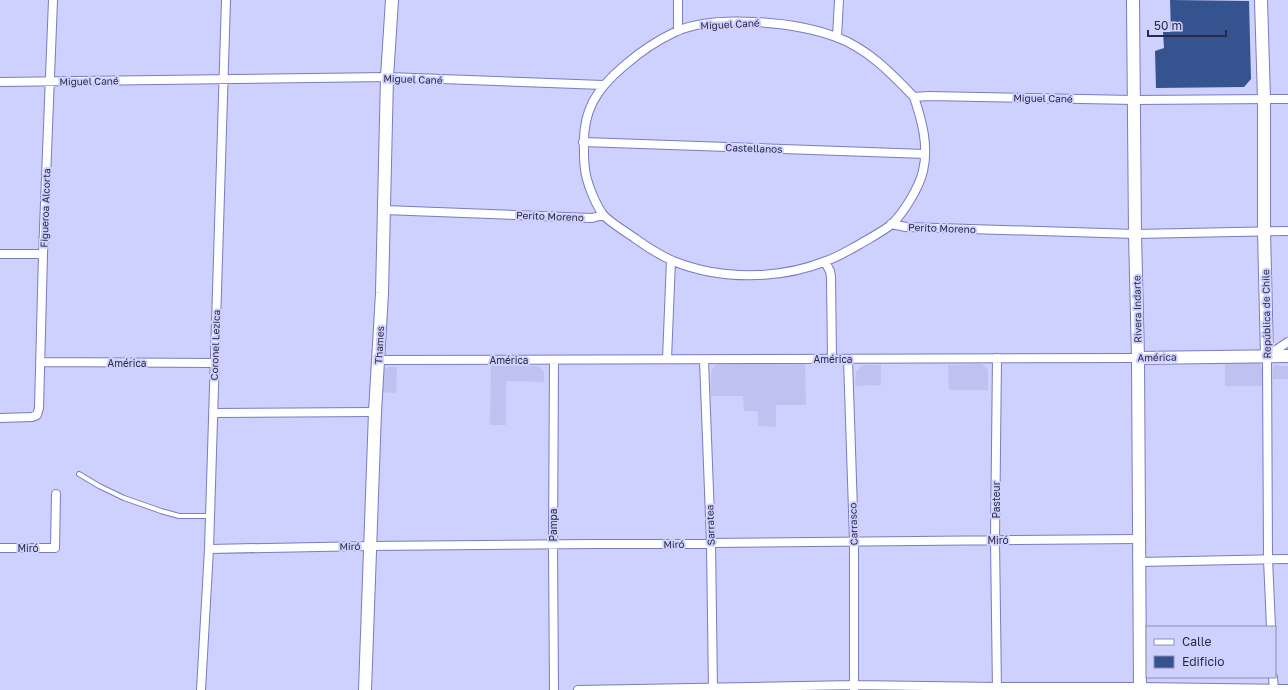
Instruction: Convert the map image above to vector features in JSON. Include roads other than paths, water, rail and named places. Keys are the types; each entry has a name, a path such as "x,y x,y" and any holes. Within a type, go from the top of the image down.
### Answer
{"street":[{"name":"Figueroa Alcorta","path":"0,418 32,417 37,415 39,408 43,254 53,0"},
{"name":"Coronel Lezica","path":"201,690 209,549 226,0"},
{"name":"Thames","path":"365,690 375,412 382,293 387,77 392,0"},
{"path":"678,0 678,31"},
{"path":"837,37 839,0"},
{"name":"Rivera Indarte","path":"1133,0 1135,234 1138,358 1140,688"},
{"name":"República de Chile","path":"1260,0 1264,99 1268,559 1271,626"},
{"name":"Miguel Cané","path":"0,82 387,77 603,85 611,76 644,49 678,31 714,23 752,22 792,26 814,30 837,37 873,58 914,97 929,96 1134,100 1288,99"},
{"path":"603,85 593,100 587,118 583,142 585,171 593,195 603,214 649,248 671,260 694,268 712,272 761,275 789,272 825,262 872,237 891,224 907,203 920,181 924,169 925,154 923,128 914,97"},
{"name":"Castellanos","path":"583,142 925,154"},
{"name":"Perito Moreno","path":"384,210 592,218 603,214"},
{"name":"Perito Moreno","path":"891,224 906,227 1135,234 1288,231"},
{"path":"0,254 43,254"},
{"path":"667,359 671,260"},
{"path":"825,262 830,270 831,277 832,359"},
{"path":"1267,356 1288,342"},
{"name":"América","path":"378,360 704,360 1288,356"},
{"name":"Pasteur","path":"996,358 995,540 997,689"},
{"name":"Carrasco","path":"848,359 854,541 854,687"},
{"name":"Pampa","path":"554,360 552,545 554,690"},
{"name":"Sarratea","path":"704,360 711,543 713,688"},
{"name":"América","path":"40,362 214,363"},
{"path":"213,413 375,412"},
{"name":"Miró","path":"0,548 55,548 56,494"},
{"name":"Miró","path":"209,549 370,546 1139,539"},
{"path":"1139,562 1288,559"},
{"path":"1273,678 1274,690"},
{"path":"578,690 854,687 997,689 1288,689"}],"lane":[{"path":"79,474 124,498 160,511 179,516 210,516"}]}
